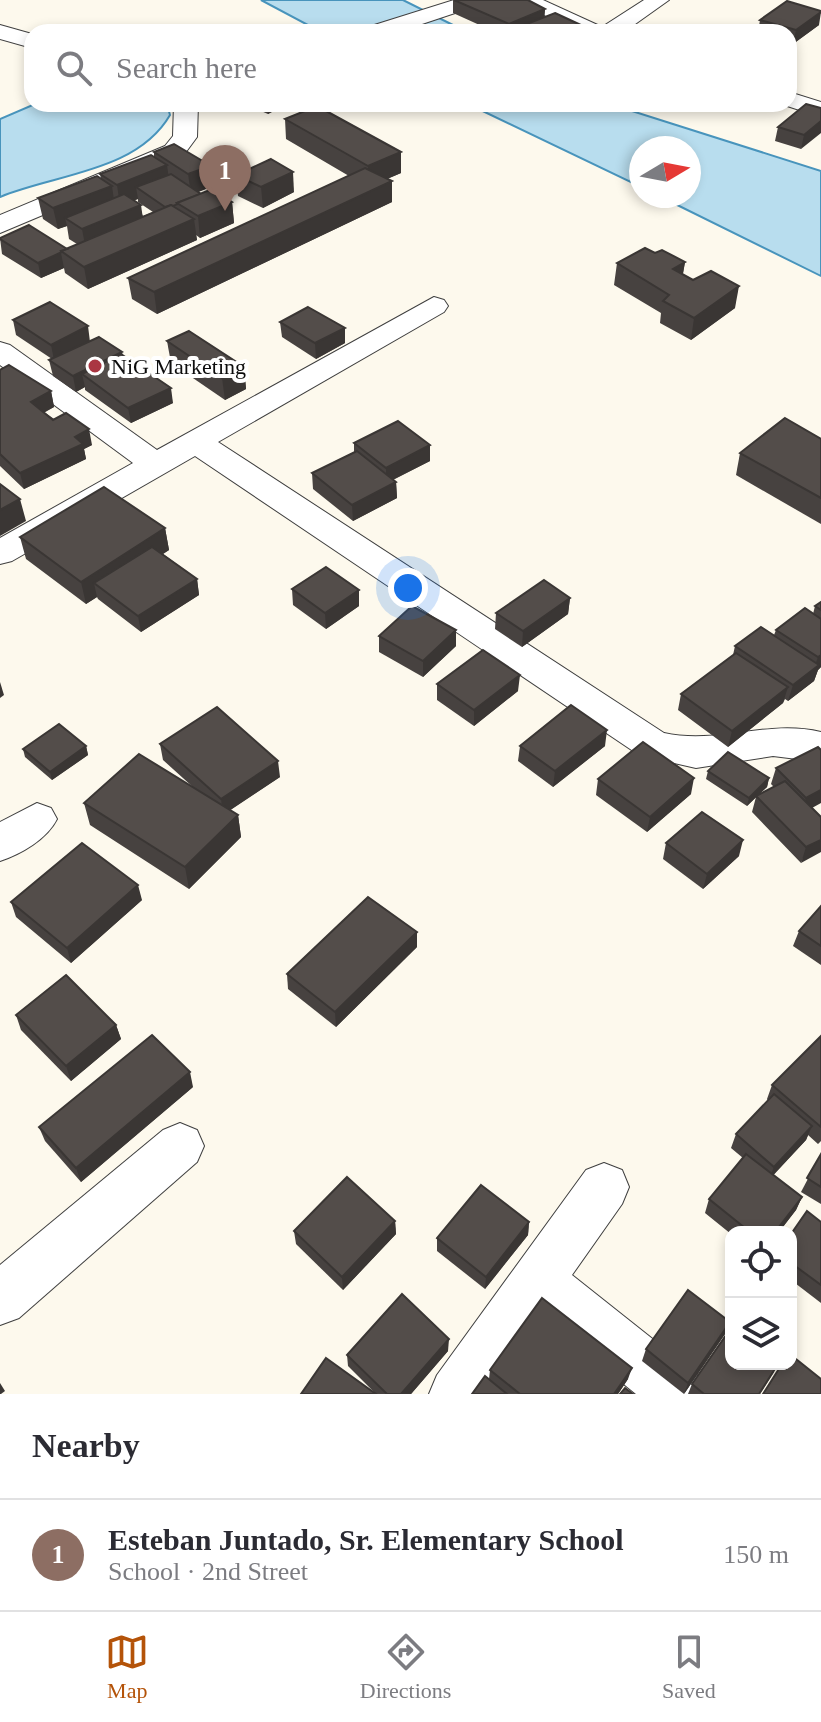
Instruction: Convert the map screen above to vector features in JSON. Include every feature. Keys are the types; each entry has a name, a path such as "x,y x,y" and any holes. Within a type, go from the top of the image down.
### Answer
{"street":[{"path":"400,24 475,0"},
{"path":"526,0 578,24"},
{"path":"621,24 658,0"},
{"path":"0,32 24,39"},
{"path":"797,102 821,110"},
{"path":"0,225 174,151 185,137 186,112"},
{"path":"0,553 434,306"},
{"path":"0,351 157,465"},
{"path":"196,442 653,745 705,753 759,740 803,741 821,747"},
{"path":"0,844 37,819"},
{"path":"0,1299 180,1146"},
{"path":"456,1394 604,1187"},
{"path":"537,1280 679,1394"}],"water":[{"path":"261,0 403,0 451,24 306,24"},
{"path":"24,109 24,112 169,112 170,115 155,134 137,149 116,160 0,197 0,119"},
{"path":"485,112 635,112 821,171 821,276 683,208 701,208 701,136 629,136 629,181"}],"building":[{"path":"454,0 528,0 545,9 509,24"},
{"path":"787,1 821,11 797,29 797,24 774,24 760,20"},
{"path":"555,13 579,24 527,24"},
{"path":"806,104 821,108 821,121 804,135 778,127"},
{"path":"302,112 328,112 401,152 368,166 285,119"},
{"path":"174,144 211,166 188,174 154,152"},
{"path":"151,155 167,165 117,185 100,174"},
{"path":"271,159 293,172 261,187 236,175"},
{"path":"365,168 392,181 154,292 128,278"},
{"path":"171,174 201,194 165,207 136,187"},
{"path":"97,176 112,186 53,208 38,198"},
{"path":"212,189 232,202 198,216 177,203"},
{"path":"124,194 141,205 82,229 65,218"},
{"path":"171,205 194,219 84,267 61,251"},
{"path":"29,225 67,249 38,263 0,239"},
{"path":"645,248 655,253 662,250 685,262 673,269 693,280 711,271 739,286 694,318 663,301 669,295 617,263"},
{"path":"50,302 88,326 51,345 13,320"},
{"path":"308,307 345,328 315,343 280,322"},
{"path":"189,331 244,367 222,378 167,341"},
{"path":"99,337 122,352 73,376 49,360"},
{"path":"121,354 171,388 128,408 82,374"},
{"path":"9,365 51,391 31,402 53,420 66,413 89,429 75,437 83,444 20,473 0,454 0,370"},
{"path":"785,418 821,439 821,498 740,453"},
{"path":"398,421 430,445 386,468 354,443"},
{"path":"357,451 396,482 352,505 312,473"},
{"path":"0,484 20,499 0,510"},
{"path":"104,487 165,528 81,582 20,537"},
{"path":"152,547 197,579 138,616 94,583"},
{"path":"326,567 359,590 325,613 292,589"},
{"path":"544,580 570,598 523,631 496,613"},
{"path":"412,606 456,630 423,661 379,636"},
{"path":"805,608 821,619 821,655 818,657 776,630"},
{"path":"761,627 819,665 793,685 735,646"},
{"path":"483,650 520,675 474,710 437,684"},
{"path":"736,653 788,687 732,731 681,694"},
{"path":"571,705 607,730 555,771 520,746"},
{"path":"217,707 278,761 221,799 160,744"},
{"path":"59,724 86,746 50,772 23,749"},
{"path":"643,742 694,778 650,817 598,779"},
{"path":"818,747 821,750 821,790 806,798 776,768"},
{"path":"728,752 769,778 749,798 708,771"},
{"path":"139,754 238,815 185,867 84,803"},
{"path":"785,781 821,817 821,840 806,847 756,796"},
{"path":"702,812 743,840 707,874 666,843"},
{"path":"82,843 138,885 67,948 11,902"},
{"path":"368,897 417,932 335,1012 287,974"},
{"path":"821,906 821,946 799,931"},
{"path":"66,975 116,1025 66,1066 16,1015"},
{"path":"152,1035 190,1072 76,1168 39,1127"},
{"path":"821,1036 821,1127 772,1085"},
{"path":"774,1094 812,1126 774,1167 736,1134"},
{"path":"746,1154 802,1197 780,1226 743,1226 709,1199"},
{"path":"821,1154 821,1187 807,1178"},
{"path":"347,1177 395,1221 342,1277 294,1231"},
{"path":"481,1185 529,1222 486,1277 437,1238"},
{"path":"807,1211 821,1222 821,1285 797,1267 797,1226"},
{"path":"688,1290 725,1318 725,1329 688,1383 646,1349"},
{"path":"402,1294 449,1339 401,1394 387,1394 347,1355"},
{"path":"542,1298 632,1368 614,1394 520,1394 490,1370"},
{"path":"725,1337 725,1370 774,1370 759,1394 704,1394 692,1384"},
{"path":"326,1358 376,1394 301,1394"},
{"path":"797,1360 821,1379 821,1394 763,1394 778,1370 797,1370"},
{"path":"485,1376 507,1394 472,1394"}],"place":[{"name":"Esteban Juntado, Sr. Elementary School","path":"225,211"},
{"name":"NiG Marketing","path":"95,366"}]}
